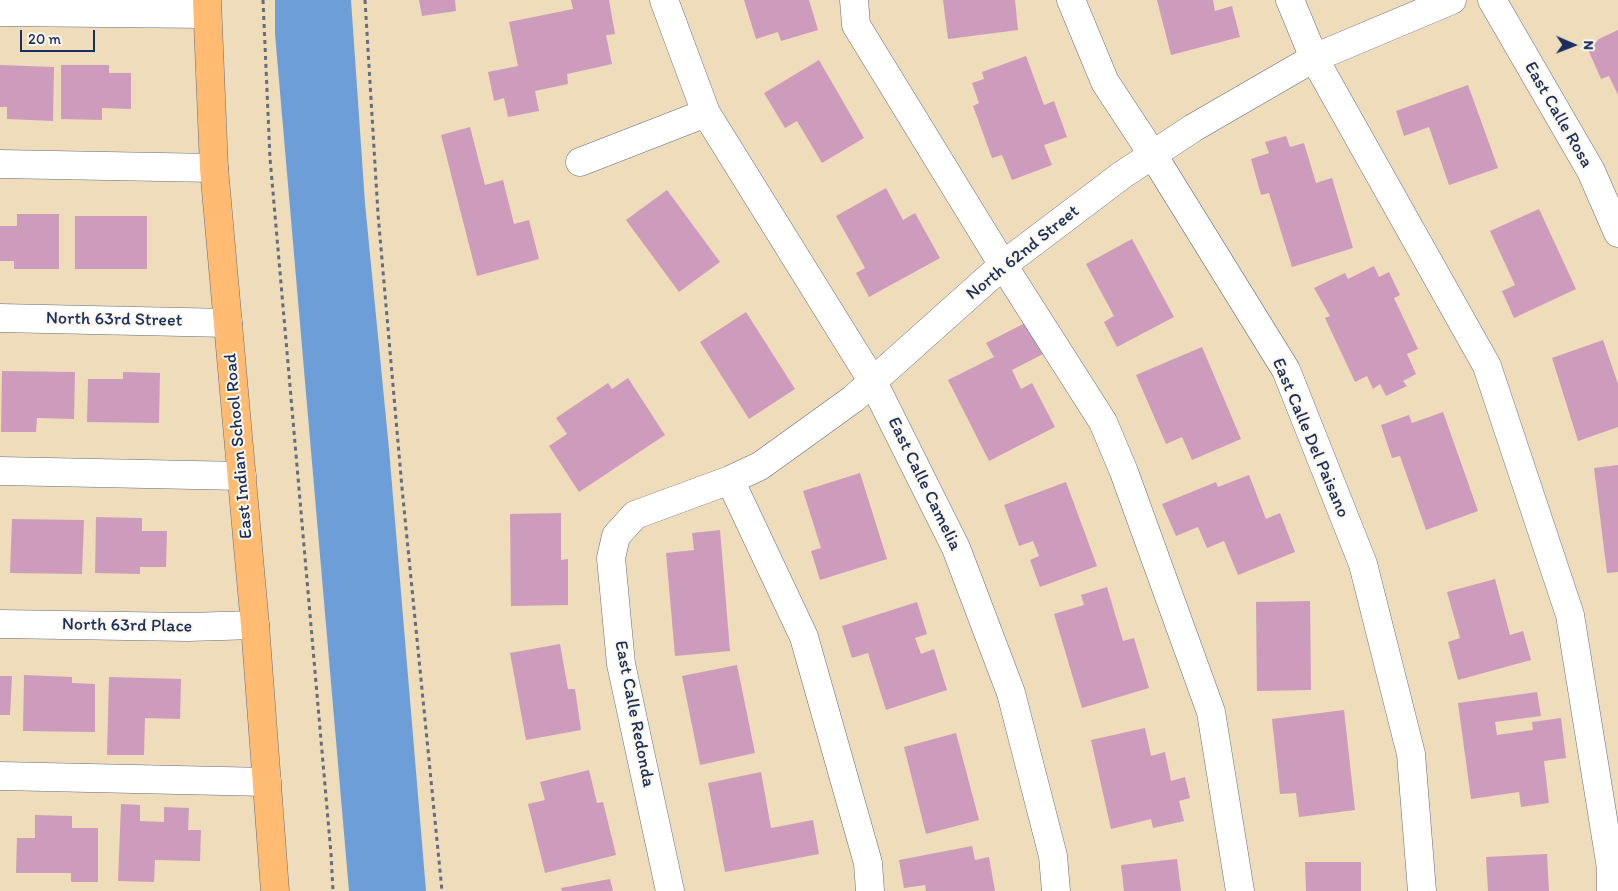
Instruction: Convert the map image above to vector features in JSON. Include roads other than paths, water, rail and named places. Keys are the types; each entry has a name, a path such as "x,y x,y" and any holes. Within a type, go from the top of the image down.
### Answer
{"main road":[{"name":"East Indian School Road","path":"207,7 214,168 255,625 275,891"}],"street":[{"name":"East Calle Camelia","path":"664,0 706,113 873,382 956,548 1011,693 1053,856 1056,891"},
{"path":"854,0 856,25 1003,265 1103,422 1124,472 1211,712 1240,891"},
{"name":"East Calle Del Paisano","path":"1071,0 1105,82 1153,154 1286,370 1363,564 1411,754 1422,891"},
{"path":"1290,0 1314,58 1487,366 1570,615 1611,868 1611,891"},
{"name":"North 62nd Street","path":"616,536 635,515 730,480 760,466 853,400 1003,265 1122,175 1193,128 1314,58 1452,0"},
{"name":"East Calle Rosa","path":"1492,0 1591,171 1618,234"},
{"path":"0,12 207,7"},
{"path":"580,162 706,113"},
{"path":"0,164 214,168"},
{"name":"North 63rd Street","path":"0,318 228,323"},
{"path":"0,471 242,476"},
{"path":"730,480 804,637 868,863 870,891"},
{"name":"East Calle Redonda","path":"616,536 611,558 622,664 670,891"},
{"name":"North 63rd Place","path":"0,624 188,628 255,625"},
{"path":"0,776 267,782"}],"water":[{"path":"275,0 351,0 365,203 389,449 426,891 349,891 275,34"}]}
